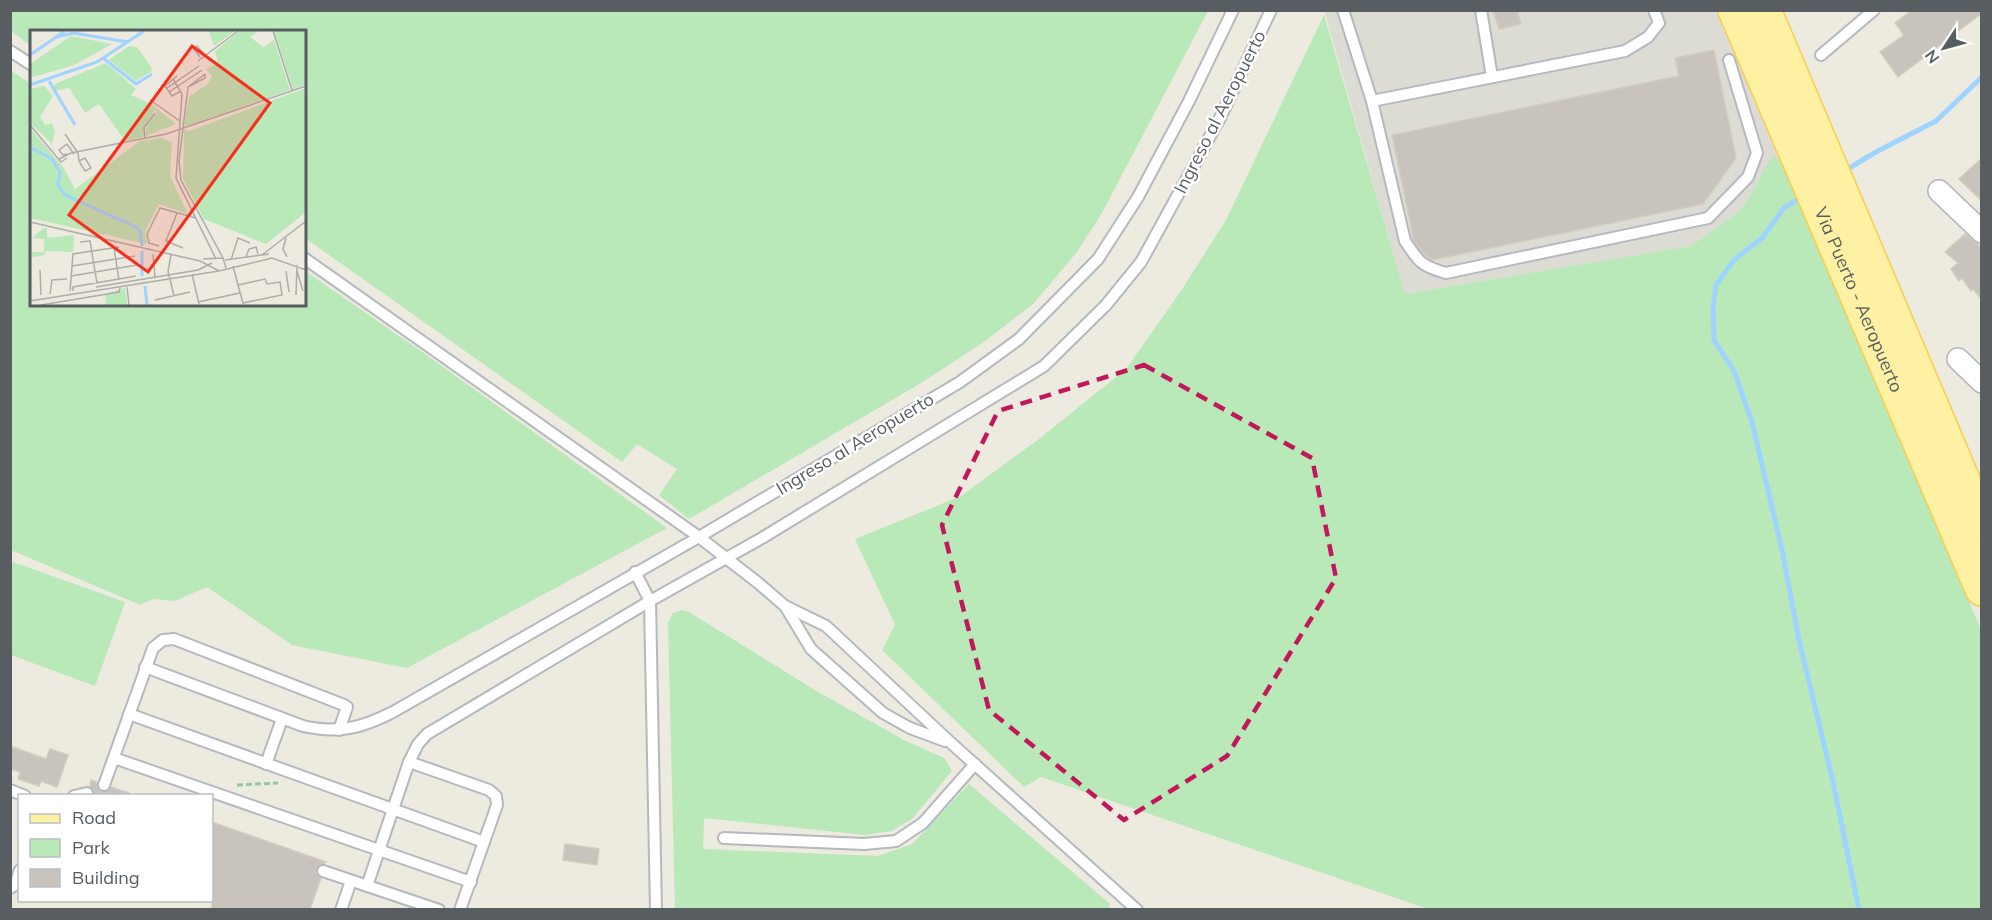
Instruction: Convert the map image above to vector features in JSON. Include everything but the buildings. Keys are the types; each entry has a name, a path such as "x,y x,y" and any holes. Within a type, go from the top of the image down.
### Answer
{"main road":[{"name":"Via Puerto - Aeropuerto","path":"1735,10 1802,134 1847,241 1982,589"},
{"name":"Via Puerto - Aeropuerto","path":"1764,10 1802,134"},
{"name":"Via Puerto - Aeropuerto","path":"1847,241 1982,525"}],"street":[{"path":"1939,191 1982,232"},
{"path":"1958,359 1982,382"}],"lane":[{"name":"Ingreso al Aeropuerto","path":"145,667 282,719 322,730 362,726 393,712 699,537 960,382 1019,339 1098,259 1138,197 1189,101 1233,10"},
{"name":"Ingreso al Aeropuerto","path":"409,762 415,749 427,734 728,558 1044,366 1106,305 1141,262 1220,118 1271,10"},
{"path":"1343,10 1372,101 1405,240 1414,255 1427,268 1446,273 1708,218 1748,177 1757,153 1729,60"},
{"path":"1481,10 1492,77"},
{"path":"1372,101 1625,51 1648,37 1659,23 1654,10"},
{"path":"1821,54 1874,10"},
{"path":"10,51 30,64"},
{"path":"306,259 728,558 784,606 826,626 951,743 1137,909"},
{"path":"635,572 650,602 656,909"},
{"path":"784,606 811,650 883,713 910,728 951,743"},
{"path":"104,785 145,667 156,645 167,639 174,639 344,705 347,707 347,712 339,730"},
{"path":"129,714 484,842"},
{"path":"266,764 282,719"},
{"path":"114,758 471,882"},
{"path":"367,886 409,762 489,790 496,796 497,805 460,909"},
{"path":"724,838 864,844 896,842 923,823 975,764"},
{"path":"80,794 87,793"},
{"path":"323,871 439,909"},
{"path":"10,888 15,885 18,876"},
{"path":"341,909 351,881"}],"path":[{"path":"235,785 278,783"}],"highlighted area":[{"path":"1144,365 1312,458 1336,578 1227,756 1124,820 989,710 942,525 998,411"}],"shaded area":[{"path":"1324,10 1719,11 1780,160 1773,158 1763,170 1758,183 1739,212 1691,246 1405,294"}],"green space":[{"path":"11,10 1208,10 1102,213 1077,252 1034,303 984,342 921,383 689,519 659,495 677,469 637,444 622,462 306,239 306,30 30,30 30,45 11,31"},
{"path":"1324,15 1405,294 1691,246 1739,212 1773,157 1780,160 1860,340 1981,630 1981,909 1428,909 1041,777 1024,787 882,650 895,625 855,539 961,496 1039,439 1126,369 1181,291 1226,220"},
{"path":"10,70 30,83 30,306 306,306 306,272 667,528 407,668 292,645 207,587 175,601 153,599 140,605 11,550"},
{"path":"13,562 125,602 95,686 11,655 10,569"},
{"path":"682,610 689,612 818,692 904,740 944,758 952,771 913,818 892,831 865,835 704,818 703,849 878,856 912,844 969,784 1110,904 1108,909 675,909 668,623 673,613"}],"waterway":[{"path":"1843,172 1936,121 1982,77"},
{"path":"1802,197 1784,208 1762,238 1734,260 1716,285 1713,308 1714,340 1734,371 1752,422 1782,550 1799,640 1833,782 1859,910"}]}
